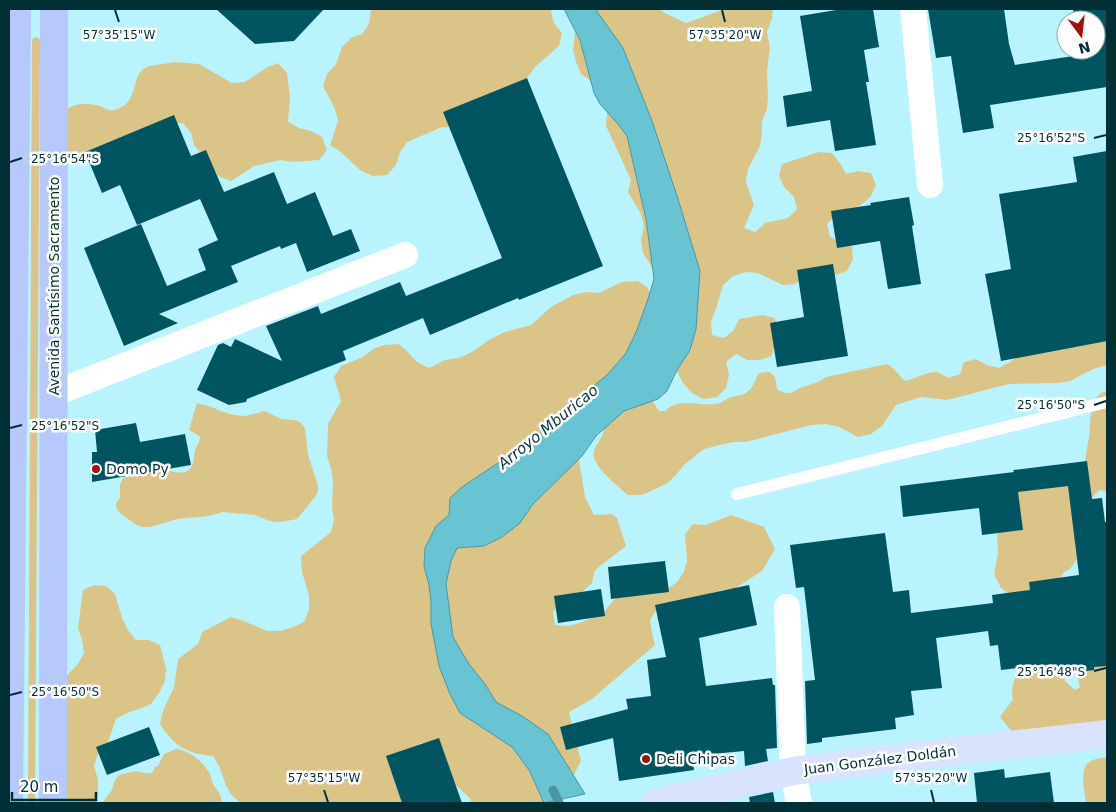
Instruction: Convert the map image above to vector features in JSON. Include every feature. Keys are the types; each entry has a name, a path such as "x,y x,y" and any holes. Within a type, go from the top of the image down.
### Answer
{"main road":[{"path":"9,803 17,9"},
{"name":"Avenida Santísimo Sacramento","path":"53,803 54,9"}],"street":[{"path":"914,9 930,185"},
{"path":"53,394 405,255"},
{"path":"787,607 793,771 799,803"},
{"name":"Juan González Doldán","path":"655,803 793,771 1107,734"}],"lane":[{"path":"736,494 1107,402"}],"shaded area":[{"path":"371,9 552,9 554,23 562,33 559,46 535,67 527,78 515,83 470,127 442,127 407,142 400,152 396,165 387,175 373,176 360,170 341,152 330,145 338,121 335,109 323,86 327,74 336,64 342,47 351,38 362,34 369,24"},
{"path":"574,9 660,9 686,23 725,9 773,9 767,32 770,47 767,71 767,109 762,121 760,146 748,169 746,182 754,205 744,228 755,232 765,223 788,218 797,209 794,197 784,187 779,176 782,164 819,152 832,153 846,174 858,171 871,173 876,185 871,196 861,205 836,215 827,224 830,237 852,247 853,259 847,271 823,279 807,275 795,284 783,285 758,273 746,272 733,276 723,285 711,322 712,335 724,338 733,331 739,319 763,315 775,318 778,330 772,356 760,360 747,360 736,354 726,362 729,375 726,388 717,397 704,399 692,393 683,383 670,358 663,285 643,253 641,240 644,227 641,214 628,192 631,180 606,126 609,100 592,82 581,74 576,62 573,50 576,24"},
{"path":"35,37 40,40 35,803 28,803 32,40"},
{"path":"174,62 199,64 232,83 245,82 266,68 278,63 287,73 290,97 288,122 322,137 327,150 319,160 293,162 280,160 254,166 231,181 218,176 194,145 191,133 183,123 170,123 99,156 71,159 64,150 62,112 81,104 90,104 109,110 116,110 126,104 130,98 138,75 142,70 150,66"},
{"path":"638,281 648,288 652,300 578,454 585,497 594,515 612,514 617,518 626,546 595,570 592,583 583,591 558,603 553,613 555,625 567,626 580,623 603,613 619,594 666,590 677,582 684,572 687,560 685,534 693,524 706,525 731,515 764,527 775,549 762,571 734,589 721,590 657,609 650,620 655,645 592,699 569,712 581,761 560,803 472,803 470,798 451,781 435,745 421,743 409,749 405,787 409,803 242,803 237,800 228,789 213,756 189,751 169,736 160,724 163,711 174,687 178,659 198,644 202,632 231,617 267,631 280,631 304,622 309,609 309,596 302,572 301,556 331,532 334,520 332,507 333,481 327,456 328,424 341,401 334,377 341,366 363,357 373,349 384,345 399,344 417,362 429,368 445,360 458,358 470,353 492,338 505,332 531,325 551,307 573,295 586,292 599,293 622,282"},
{"path":"1097,316 1107,320 1107,365 1093,369 1070,381 1009,384 947,400 921,397 896,405 882,426 871,434 858,437 839,427 826,424 811,425 746,442 733,442 704,449 684,465 666,484 642,495 628,495 603,472 594,457 595,449 603,433 604,424 649,395 659,411 665,411 676,404 717,404 730,397 744,394 752,387 758,374 764,372 770,372 775,377 777,389 788,393 826,377 887,364 905,381 933,372 938,372 948,378 960,374 964,362 976,359 987,365 999,368 1019,354"},
{"path":"1107,391 1107,492 1100,490 1086,506 1082,533 1075,546 1077,559 1070,569 1064,572 1054,588 1012,596 1001,588 994,574 998,554 997,527 1004,490 1085,469 1094,401 1098,396"},
{"path":"197,403 233,415 246,416 265,411 281,419 300,422 305,428 308,455 318,485 318,491 297,519 275,522 255,515 223,512 143,527 136,525 119,512 116,503 120,498 120,485 123,478 158,470 184,472 191,468 200,439 200,437 189,430"},
{"path":"94,585 106,586 115,594 122,618 136,640 149,640 160,645 166,669 165,681 151,704 116,719 107,745 98,754 94,766 98,779 98,793 95,803 56,803 62,684 84,653 78,628 83,590"},
{"path":"1062,656 1065,681 1075,690 1080,687 1076,669 1107,657 1107,721 1013,733 1000,717 1013,699 1013,687 1020,668"},
{"path":"176,749 191,754 204,765 220,795 221,803 102,803 112,790 115,780 119,775 135,771 152,773 164,754"},
{"path":"1107,757 1107,803 1086,803 1083,782 1085,767 1092,761"}],"water":[{"path":"564,9 596,9 623,48 652,121 700,271 696,329 690,350 677,370 667,391 658,399 624,411 596,436 582,456 533,504 520,523 502,537 484,546 457,548 451,561 446,584 453,637 469,664 496,702 522,716 548,734 585,794 544,803 529,770 512,747 460,713 450,694 439,666 431,624 429,585 424,566 425,548 436,526 449,515 450,498 462,487 501,461 515,449 533,439 566,413 585,393 608,374 626,353 637,330 654,279 646,219 627,136 600,104 594,93 580,40"}],"building":[{"path":"216,9 324,9 294,41 255,44"},
{"path":"842,9 873,9 879,47 864,50 869,82 866,82 876,145 835,151 830,120 787,127 783,96 812,91 800,16"},
{"path":"928,9 1004,9 1009,44 1015,65 1056,59 1106,60 1106,10 1073,9 1107,9 1107,87 990,105 994,128 963,133 951,56 936,58"},
{"path":"527,78 603,266 519,300 518,298 430,335 423,318 343,351 346,360 247,399 246,402 229,405 197,390 218,345 223,343 231,347 235,339 282,361 266,326 318,306 321,314 400,282 406,296 502,258 443,112"},
{"path":"174,115 191,156 206,150 224,192 274,172 287,204 315,192 333,236 351,229 360,251 307,272 296,243 281,249 280,246 231,266 238,282 159,314 178,323 124,346 84,248 141,224 167,286 206,270 198,249 218,240 200,199 137,225 120,185 102,193 85,152"},
{"path":"1107,151 1107,341 1001,361 985,274 1011,269 999,194 1077,182 1073,157"},
{"path":"909,197 921,284 888,289 880,241 837,248 831,211"},
{"path":"833,264 848,356 777,367 770,323 804,317 797,270"},
{"path":"136,423 140,442 185,434 191,465 92,482 92,452 97,452 95,430"},
{"path":"1087,461 1092,499 1102,498 1105,522 1107,522 1107,666 1094,667 1094,670 1055,675 1054,664 1001,670 998,645 990,646 988,631 936,638 942,688 911,691 914,715 895,718 896,729 822,738 822,742 807,744 805,681 815,680 804,587 796,588 790,545 885,533 893,592 909,590 911,613 993,603 992,595 1030,590 1029,582 1079,575 1068,486 1018,492 1023,530 982,535 979,508 903,517 900,486"},
{"path":"665,561 669,592 611,599 608,567"},
{"path":"749,585 757,625 699,638 706,686 772,678 773,685 775,685 777,748 766,749 768,761 745,766 744,751 692,756 694,770 619,781 613,738 566,750 560,727 628,709 626,699 651,696 647,660 666,657 655,605"},
{"path":"601,589 605,616 558,623 554,596"},
{"path":"149,727 160,755 107,775 96,747"},
{"path":"439,738 462,803 402,803 386,756"},
{"path":"1004,769 1005,778 1050,772 1054,803 977,803 974,773"},
{"path":"773,792 775,803 750,803 749,797"}],"waterway":[{"name":"Arroyo Mburicao","path":"553,790 559,803"}],"place":[{"name":"Domo Py","path":"96,469"},
{"name":"Deli Chipas","path":"646,759"}]}
